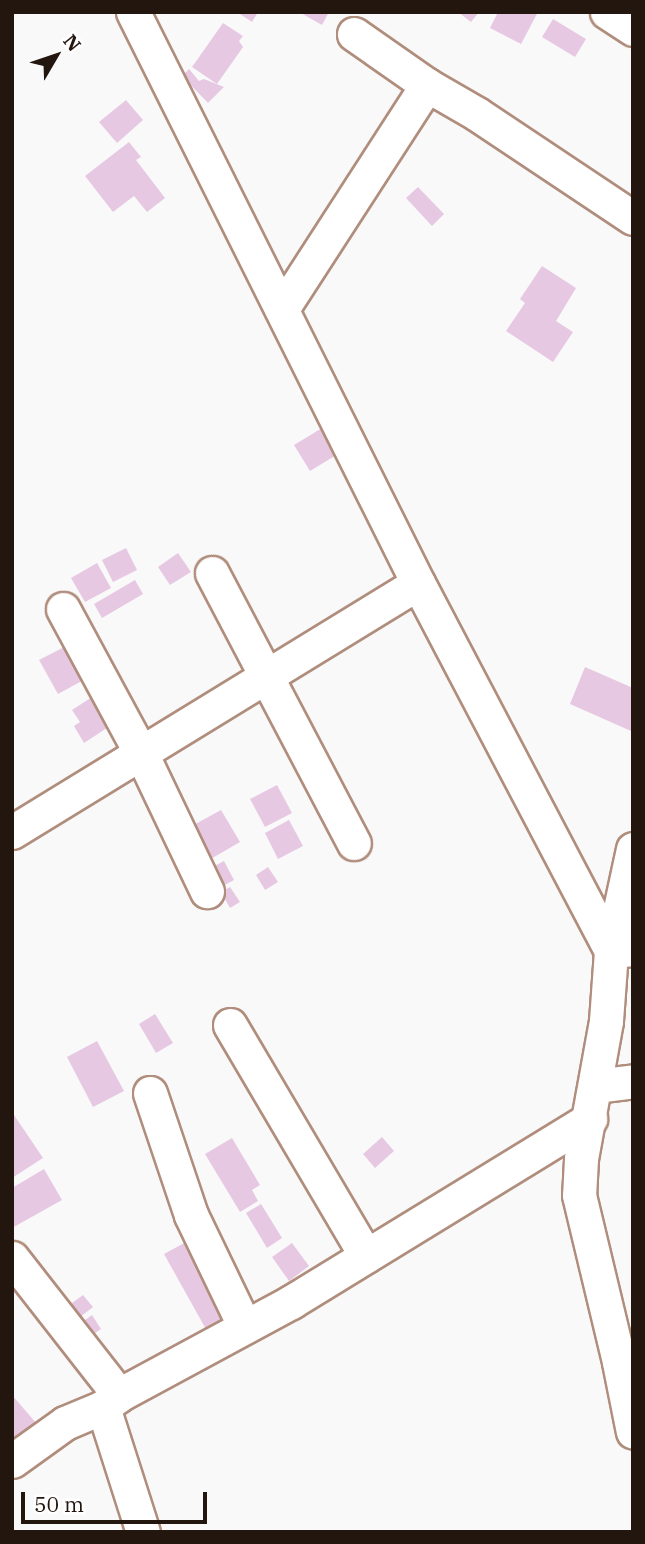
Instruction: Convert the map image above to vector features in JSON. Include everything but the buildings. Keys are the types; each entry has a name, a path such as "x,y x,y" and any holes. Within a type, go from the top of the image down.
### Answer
{"street":[{"path":"132,12 418,583 622,950"},
{"path":"607,12 633,29"},
{"path":"354,34 426,85 477,114 633,218"},
{"path":"282,309 426,85"},
{"path":"212,573 354,843"},
{"path":"12,832 142,755 418,583"},
{"path":"63,609 142,755 207,891"},
{"path":"633,849 622,950 581,1159 579,1195 626,1359 633,1432"},
{"path":"230,1025 366,1256"},
{"path":"595,1086 633,1081"},
{"path":"150,1093 191,1215 245,1327"},
{"path":"12,1461 65,1423 111,1401 245,1327 590,1119"},
{"path":"12,1258 111,1401 143,1532"}]}
